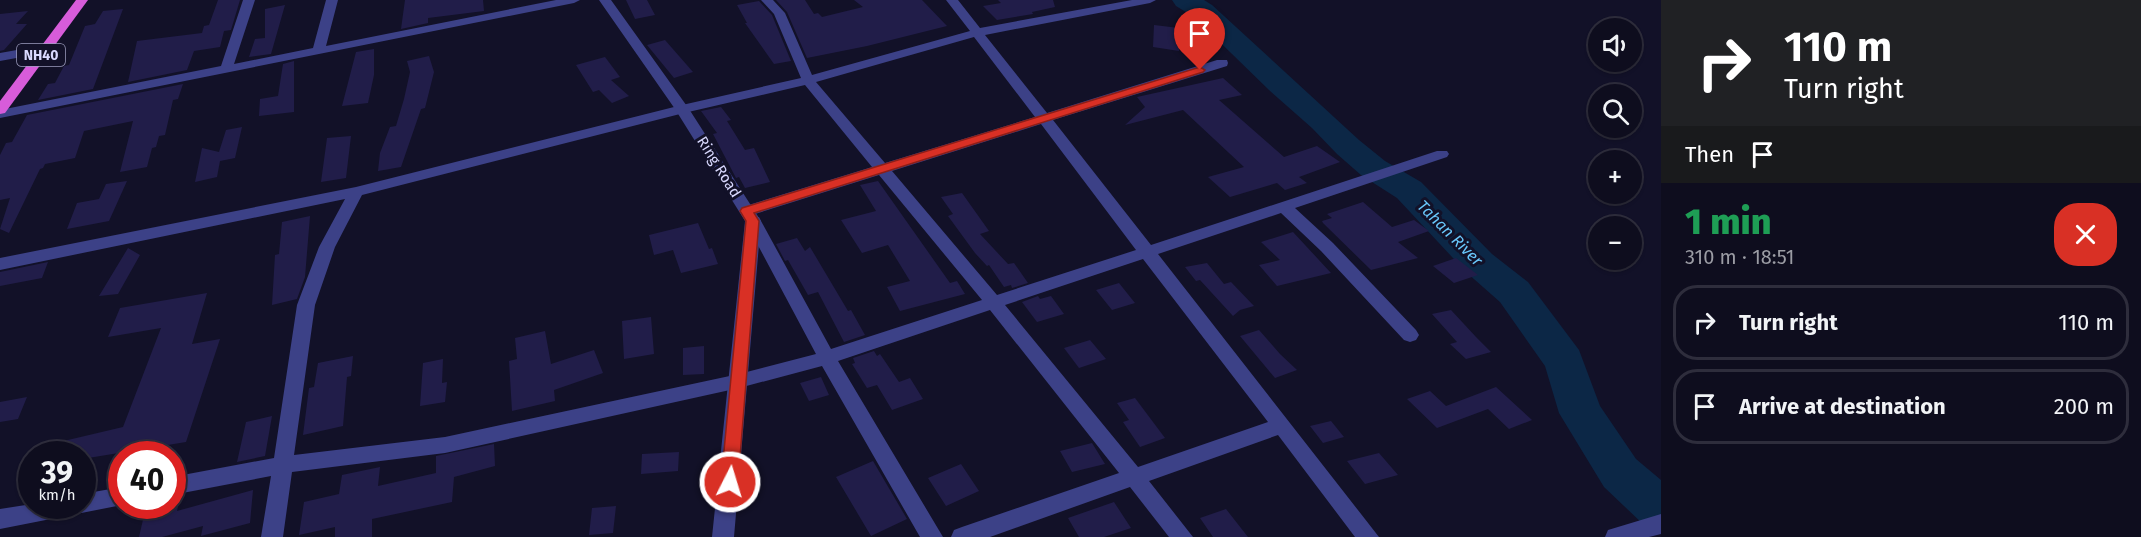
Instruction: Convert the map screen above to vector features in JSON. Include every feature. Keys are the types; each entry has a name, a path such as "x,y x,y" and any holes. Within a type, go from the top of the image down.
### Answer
{"highway":[{"name":"NH40","path":"0,112 82,0"}],"street":[{"path":"226,69 249,0"},
{"path":"318,51 332,0"},
{"path":"0,112 574,0"},
{"name":"Ring Road","path":"605,0 682,109 750,216 827,358 932,537"},
{"path":"767,0 779,14 808,80 1135,476 1182,537"},
{"path":"952,0 1368,537"},
{"path":"1074,0 1086,12"},
{"path":"0,264 356,192 682,109 808,80 976,33 1150,0"},
{"path":"0,57 45,49"},
{"path":"723,537 739,381 750,216 883,170 1222,63"},
{"path":"186,483 282,465 445,445 739,381 827,358 1442,154"},
{"path":"272,537 306,305 327,247 356,192"},
{"path":"1283,206 1327,247 1410,335"},
{"path":"962,537 1281,426"},
{"path":"0,519 18,516"},
{"path":"1616,537 1660,524"}],"building":[{"path":"218,0 240,0 231,30 224,31 220,47 194,51 187,70 128,82 137,41 202,33 204,26 209,25"},
{"path":"405,0 483,0 484,11 428,18 428,23 401,29"},
{"path":"626,0 647,0 655,15 635,19"},
{"path":"776,0 805,0 814,14 818,13 822,17 863,7 854,0 922,0 947,26 807,58 787,12"},
{"path":"998,0 1053,0 1055,7 1032,12 1033,14 997,20 983,6 1001,3"},
{"path":"759,1 772,15 791,61 774,64 745,23 747,23 737,5"},
{"path":"285,5 271,54 249,57 255,39 265,38 265,9"},
{"path":"123,9 93,89 38,100 48,84 55,83 64,66 69,65 85,26 95,24 103,11"},
{"path":"28,11 16,24 27,24 4,50 0,51 0,14"},
{"path":"1154,25 1179,28 1179,51 1153,47"},
{"path":"665,40 693,72 674,78 647,45"},
{"path":"374,49 374,75 368,103 342,106 356,52"},
{"path":"429,56 434,72 425,108 421,109 401,167 378,171 380,153 390,127 396,126 404,99 410,72 407,61"},
{"path":"605,57 620,77 611,80 629,96 612,103 599,90 593,92 576,65"},
{"path":"294,61 294,112 259,116 260,99 278,96 283,64"},
{"path":"1223,78 1242,95 1219,100 1284,157 1317,146 1340,162 1299,177 1307,183 1285,190 1277,183 1230,197 1208,177 1244,167 1183,110 1125,125 1145,107 1137,97"},
{"path":"183,84 178,99 173,100 165,135 159,136 156,147 152,148 147,167 120,172 133,121 84,131 75,158 45,164 40,169 9,233 0,229 10,198 0,200 0,155 6,143 12,142 27,115"},
{"path":"721,107 731,120 727,121 745,150 754,148 770,182 745,188 739,177 736,178 713,134 717,133 701,111"},
{"path":"242,127 235,158 220,161 217,177 195,182 202,148 219,152 226,130"},
{"path":"351,136 346,178 321,182 327,138"},
{"path":"127,181 109,221 67,229 77,203 99,199 106,184"},
{"path":"878,181 950,283 957,281 965,294 900,311 887,287 910,281 888,245 862,253 841,220 876,211 860,185"},
{"path":"962,193 989,231 980,234 1008,264 1014,263 1028,283 1012,288 1011,285 1004,287 989,265 987,266 975,253 948,216 953,214 941,197"},
{"path":"1363,202 1392,227 1414,220 1429,231 1398,242 1418,258 1371,270 1322,221 1332,218 1327,214"},
{"path":"310,216 305,277 297,299 272,305 275,255 279,254 282,222"},
{"path":"698,223 718,264 681,273 673,250 654,255 649,235"},
{"path":"1293,232 1331,273 1277,286 1259,265 1280,260 1261,242"},
{"path":"797,238 805,251 810,247 865,335 844,342 818,292 808,295 776,244"},
{"path":"128,248 140,255 118,294 99,296"},
{"path":"1456,258 1478,275 1454,283 1433,266"},
{"path":"48,262 42,278 0,286 0,272"},
{"path":"1207,263 1224,284 1231,282 1254,306 1240,310 1233,316 1200,280 1196,281 1185,267"},
{"path":"1119,283 1135,303 1112,310 1096,290"},
{"path":"207,293 192,344 220,339 186,442 108,441 108,455 96,457 96,441 64,441 123,427 161,328 108,337 120,308"},
{"path":"1038,296 1040,299 1051,296 1064,314 1037,322 1022,302"},
{"path":"1451,310 1491,352 1466,359 1450,344 1457,342 1432,314"},
{"path":"651,317 654,354 624,359 622,321"},
{"path":"1259,330 1297,370 1275,378 1240,336"},
{"path":"545,331 551,364 594,350 603,373 554,390 555,401 512,411 509,361 517,359 515,338"},
{"path":"1090,340 1106,359 1079,368 1064,348"},
{"path":"704,346 704,374 683,375 683,348"},
{"path":"874,351 877,356 880,354 899,382 910,378 923,399 892,410 877,385 867,388 852,364 855,363 853,358"},
{"path":"353,356 351,376 347,377 343,426 303,435 309,388 314,387 318,363"},
{"path":"443,359 442,383 447,382 445,402 420,406 423,363"},
{"path":"821,377 829,395 809,401 800,383"},
{"path":"1496,387 1532,420 1509,429 1488,409 1437,428 1407,399 1430,391 1446,406"},
{"path":"27,397 18,419 0,422 0,402"},
{"path":"1135,398 1165,438 1140,447 1123,422 1129,420 1117,403"},
{"path":"272,416 265,456 237,462 246,422"},
{"path":"1331,421 1344,437 1323,443 1310,426"},
{"path":"1092,443 1105,464 1072,472 1060,451"},
{"path":"494,444 495,466 454,477 452,502 372,519 372,537 335,537 335,527 299,535 304,502 339,494 342,475 380,467 378,486 436,473 436,456"},
{"path":"679,452 678,471 641,474 642,454"},
{"path":"1379,453 1398,475 1365,484 1347,461"},
{"path":"873,461 907,519 871,536 836,477"},
{"path":"961,464 979,491 946,506 928,478"},
{"path":"253,490 250,523 201,536 203,526 162,537 139,537 143,519 186,519 186,509"},
{"path":"1114,502 1131,528 1104,537 1079,537 1068,518"},
{"path":"616,506 613,533 589,535 592,508"},
{"path":"1226,509 1248,537 1213,537 1200,518"}],"waterway":[{"name":"Tahan River","path":"1185,0 1203,11 1323,121 1348,147 1373,168 1409,190 1479,263 1514,292 1564,361 1581,413 1620,473 1661,510"}],"route":[{"path":"730,482 753,221 747,211 1200,70"}]}
